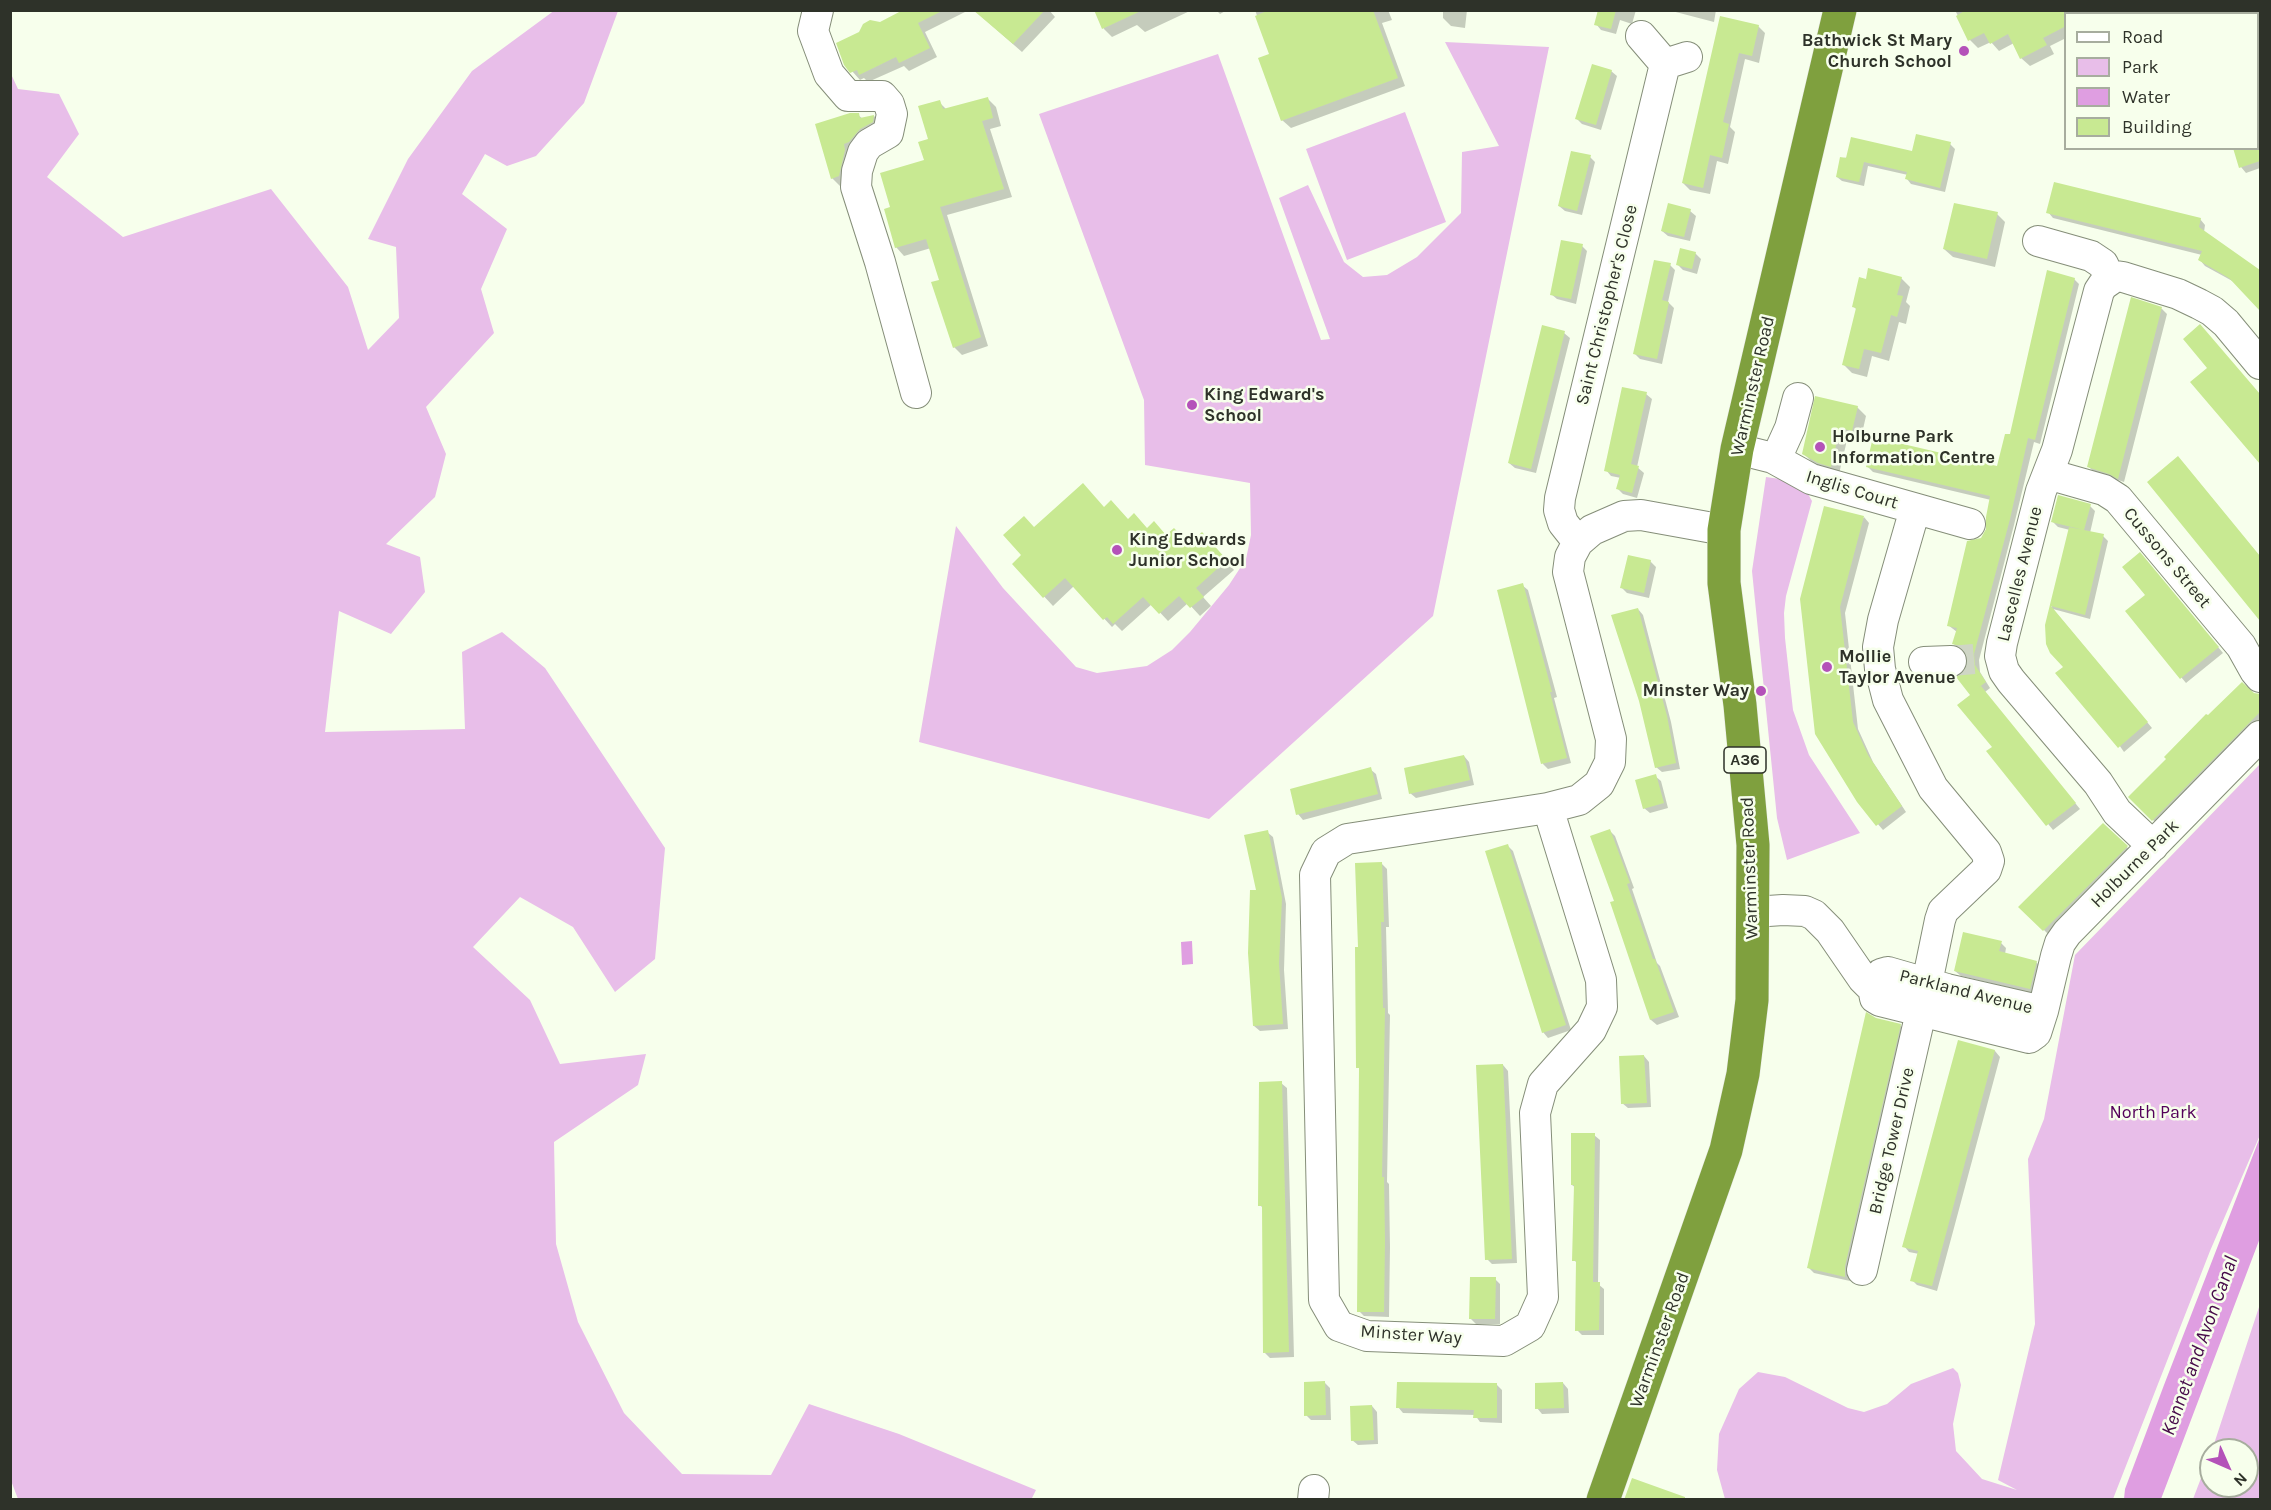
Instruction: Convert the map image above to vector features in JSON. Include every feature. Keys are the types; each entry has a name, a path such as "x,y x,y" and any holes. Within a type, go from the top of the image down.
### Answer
{"highway":[{"name":"Warminster Road","path":"1603,1500 1726,1150 1743,1074 1749,1021 1753,845 1740,705 1724,583 1724,530 1737,449 1839,10"}],"street":[{"path":"818,10 813,31 829,74 848,96 882,96 889,104 892,114 888,133 869,144 863,152 857,171 856,187 880,262 916,393"},
{"name":"Saint Christopher's Close","path":"1578,542 1563,523 1559,510 1560,498 1676,60 1641,36"},
{"path":"2038,241 2091,256 2103,264 2105,285"},
{"path":"2105,285 2116,276 2123,277 2178,294 2206,307 2226,323 2260,364"},
{"name":"Lascelles Avenue","path":"2105,285 2048,474 1962,659 2004,671 2098,783 2117,812 2153,846"},
{"path":"1773,458 1780,450 1790,428 1798,398"},
{"name":"Inglis Court","path":"1737,449 1773,458 1811,479 1970,524"},
{"name":"Cussons Street","path":"2048,474 2104,490 2118,499 2241,646 2260,677"},
{"path":"1915,509 1883,620 1878,647 1880,669 1888,700 1932,788 1986,852 1989,861 1986,870 1943,911 1921,1012"},
{"path":"1578,542 1592,530 1606,523 1641,515 1724,530"},
{"name":"Minster Way","path":"1548,808 1601,980 1602,1007 1591,1030 1543,1084 1534,1113 1543,1297 1530,1326 1504,1341 1367,1336 1339,1326 1324,1300 1315,875 1326,852 1347,839 1548,808 1579,800 1599,784 1610,762 1611,739 1568,572 1570,556 1578,542"},
{"name":"Holburne Park","path":"2043,1011 2060,943 2067,933 2260,736"},
{"name":"Parkland Avenue","path":"1753,912 1805,911 1814,915 1830,931 1863,979 1875,987"},
{"name":"Parkland Avenue","path":"1888,972 2043,1011 2036,1034 2029,1038 1880,1001 1875,998 1875,987 1881,974 1888,972"},
{"name":"Bridge Tower Drive","path":"1862,1270 1921,1012"}],"green space":[{"path":"555,10 618,11 584,103 536,156 507,166 485,154 462,194 507,229 481,289 494,333 426,407 446,454 435,497 386,544 420,557 425,592 391,634 339,611 325,732 465,729 462,652 502,632 545,668 665,848 655,959 615,992 573,927 520,897 473,947 530,1000 560,1064 646,1054 638,1085 554,1142 556,1244 578,1322 624,1413 682,1474 771,1475 809,1404 899,1434 1036,1490 1031,1500 18,1499 10,1478 11,74 18,89 59,94 79,134 47,177 123,237 271,189 348,287 368,350 399,318 396,247 368,239 408,159 472,71"},
{"path":"1445,42 1549,47 1433,616 1209,819 919,742 956,526 1003,588 1076,667 1097,673 1147,666 1172,650 1229,585 1246,559 1251,535 1250,483 1145,465 1144,400 1039,114 1218,54 1321,340 1330,339 1279,198 1308,185 1344,262 1363,277 1387,275 1417,257 1461,213 1462,152 1499,146"},
{"path":"1405,112 1446,222 1347,260 1306,149"},
{"path":"1766,477 1787,480 1808,494 1812,501 1786,596 1784,613 1793,710 1809,755 1860,833 1787,860 1777,818 1752,571"},
{"name":"North Park","path":"2260,764 2260,1135 2210,1251 2113,1499 1725,1499 1717,1470 1719,1434 1739,1389 1758,1372 1785,1377 1848,1408 1864,1412 1887,1404 1911,1384 1953,1368 1958,1373 1961,1385 1953,1424 1956,1451 1982,1479 2017,1490 1998,1480 2035,1324 2028,1159 2044,1119 2075,955"},
{"path":"2260,1304 2260,1499 2193,1499 2199,1483 2199,1498 2259,1498 2259,1438 2216,1438"}],"water":[{"path":"1192,941 1193,964 1182,965 1181,942"},
{"name":"Kennet and Avon Canal","path":"2260,1137 2260,1238 2161,1499 2124,1499 2125,1489 2164,1385"}],"building":[{"path":"903,10 944,10 918,23 930,48 899,63 896,57 859,75 857,70 850,73 844,65 836,43 859,32 863,24 870,20 880,22"},
{"path":"973,10 1045,10 1013,44"},
{"path":"1094,10 1143,10 1102,29"},
{"path":"1269,10 1373,10 1398,78 1281,121 1258,58 1269,54 1255,16"},
{"path":"1598,10 1616,10 1611,29 1594,25"},
{"path":"1966,10 2066,10 2064,27 2043,38 2047,45 2020,59 2008,34 1990,44 1984,33 1968,41 1956,16"},
{"path":"1720,16 1759,25 1752,56 1739,53 1723,122 1729,124 1722,158 1710,155 1703,188 1682,183"},
{"path":"1592,64 1612,70 1596,125 1575,119"},
{"path":"988,97 993,118 982,121 1004,189 940,207 981,337 953,348 931,282 939,280 926,239 895,248 884,209 890,207 880,173 924,160 918,142 928,139 918,106 940,100 943,109"},
{"path":"850,113 859,113 860,118 874,115 873,122 860,129 849,142 844,144 845,150 839,176 831,179 815,124"},
{"path":"1916,134 1951,142 1940,188 1905,179 1907,172 1864,162 1859,182 1836,177 1840,157 1846,158 1851,137 1912,151"},
{"path":"2260,148 2260,161 2239,168 2234,150 2259,150"},
{"path":"1571,151 1591,155 1577,211 1558,206"},
{"path":"2054,182 2201,218 2199,227 2260,270 2260,311 2229,278 2198,260 2202,251 2046,213"},
{"path":"1668,203 1691,209 1684,237 1661,231"},
{"path":"1954,203 1998,212 1987,259 1943,249"},
{"path":"1561,240 1583,244 1571,299 1550,295"},
{"path":"1680,248 1696,252 1692,269 1676,265"},
{"path":"1654,260 1671,263 1662,300 1669,302 1657,359 1633,354"},
{"path":"1868,268 1902,277 1897,295 1903,296 1897,317 1891,315 1881,353 1864,349 1859,369 1842,365 1856,308 1852,307 1859,277 1866,279"},
{"path":"2047,270 2075,278 2035,440 2028,438 2010,519 1974,654 1975,665 1986,682 1978,688 1981,686 2076,803 2046,826 1986,751 1992,747 1957,705 1970,695 1956,677 1966,670 1968,660 1965,651 1960,646 1952,644 1957,628 1947,626 1967,541 1981,538 1986,529 1990,496 1866,467 1873,437 1997,466 2005,434 2010,434"},
{"path":"2131,297 2162,307 2118,479 2087,467"},
{"path":"2200,324 2260,394 2260,464 2190,382 2207,368 2183,339"},
{"path":"1542,325 1565,331 1531,469 1508,463"},
{"path":"1622,387 1647,392 1631,464 1639,466 1632,493 1616,489 1620,475 1604,471"},
{"name":"Holburne Park Information Centre","path":"1815,396 1858,406 1852,431 1840,428 1831,467 1802,454"},
{"path":"2178,456 2260,556 2260,621 2147,482"},
{"name":"King Edwards Junior School","path":"1083,483 1104,507 1111,500 1128,519 1134,513 1147,528 1154,521 1166,535 1174,528 1189,544 1202,532 1227,560 1196,588 1204,597 1190,608 1179,596 1159,614 1143,597 1113,624 1107,617 1103,620 1065,578 1043,598 1012,564 1021,555 1003,535 1024,516 1034,527"},
{"path":"2058,495 2091,504 2084,530 2051,522"},
{"path":"1824,506 1864,516 1840,607 1853,722 1868,755 1902,806 1876,826 1857,802 1815,734 1800,599"},
{"path":"2069,527 2104,534 2085,615 2051,606 2148,722 2118,748 2055,673 2063,667 2050,653 2046,644 2045,625"},
{"path":"2140,552 2219,647 2180,679 2125,611 2145,595 2122,567"},
{"path":"1628,555 1651,560 1644,593 1620,588"},
{"path":"1523,583 1567,758 1541,764 1497,590"},
{"path":"1638,608 1667,716 1676,763 1655,768 1639,701 1611,615"},
{"path":"2242,682 2254,693 2260,694 2260,712 2152,821 2128,797 2206,714 2208,715"},
{"path":"1464,755 1470,780 1409,794 1404,768"},
{"path":"1371,767 1378,794 1296,815 1290,789"},
{"path":"1656,774 1664,803 1643,809 1635,780"},
{"path":"2103,823 2128,846 2043,931 2018,907"},
{"path":"1610,829 1630,883 1627,884 1653,959 1655,959 1674,1012 1650,1020 1610,902 1614,901 1590,836"},
{"path":"1268,830 1282,898 1279,963 1283,1024 1253,1026 1248,953 1250,890 1256,890 1244,835"},
{"path":"1508,844 1566,1025 1542,1033 1485,851"},
{"path":"1382,862 1384,922 1381,922 1383,1008 1385,1008 1382,1177 1384,1177 1385,1241 1384,1312 1357,1312 1359,1068 1356,1068 1355,947 1358,947 1355,863"},
{"path":"1963,932 2002,941 1999,951 2037,961 2030,989 1954,971"},
{"path":"1866,1012 1876,1018 1901,1024 1845,1266 1845,1277 1807,1268"},
{"path":"1958,1040 1995,1050 1932,1286 1910,1281 1918,1251 1902,1247"},
{"path":"1644,1055 1647,1103 1621,1104 1619,1056"},
{"path":"1503,1064 1512,1259 1485,1260 1476,1065"},
{"path":"1282,1081 1289,1352 1263,1353 1262,1206 1258,1206 1259,1082"},
{"path":"1571,1133 1595,1133 1593,1282 1600,1282 1599,1330 1575,1331 1576,1261 1572,1261 1574,1185 1571,1185"},
{"path":"1470,1277 1496,1277 1495,1319 1469,1319"},
{"path":"1325,1381 1326,1415 1304,1416 1304,1382"},
{"path":"1397,1382 1497,1383 1497,1418 1473,1418 1474,1410 1396,1408"},
{"path":"1563,1382 1564,1408 1535,1409 1535,1383"},
{"path":"1372,1405 1374,1440 1351,1441 1350,1406"},
{"path":"1632,1478 1685,1497 1685,1500 1624,1500"}],"tunnel":[{"path":"1951,661 1974,659"}],"place":[{"name":"Bathwick St Mary Church School","path":"1964,51"},
{"name":"King Edward's School","path":"1192,405"},
{"name":"Holburne Park Information Centre","path":"1820,447"},
{"name":"King Edwards Junior School","path":"1117,550"},
{"name":"Mollie Taylor Avenue","path":"1827,667"},
{"name":"Minster Way","path":"1761,691"}]}
